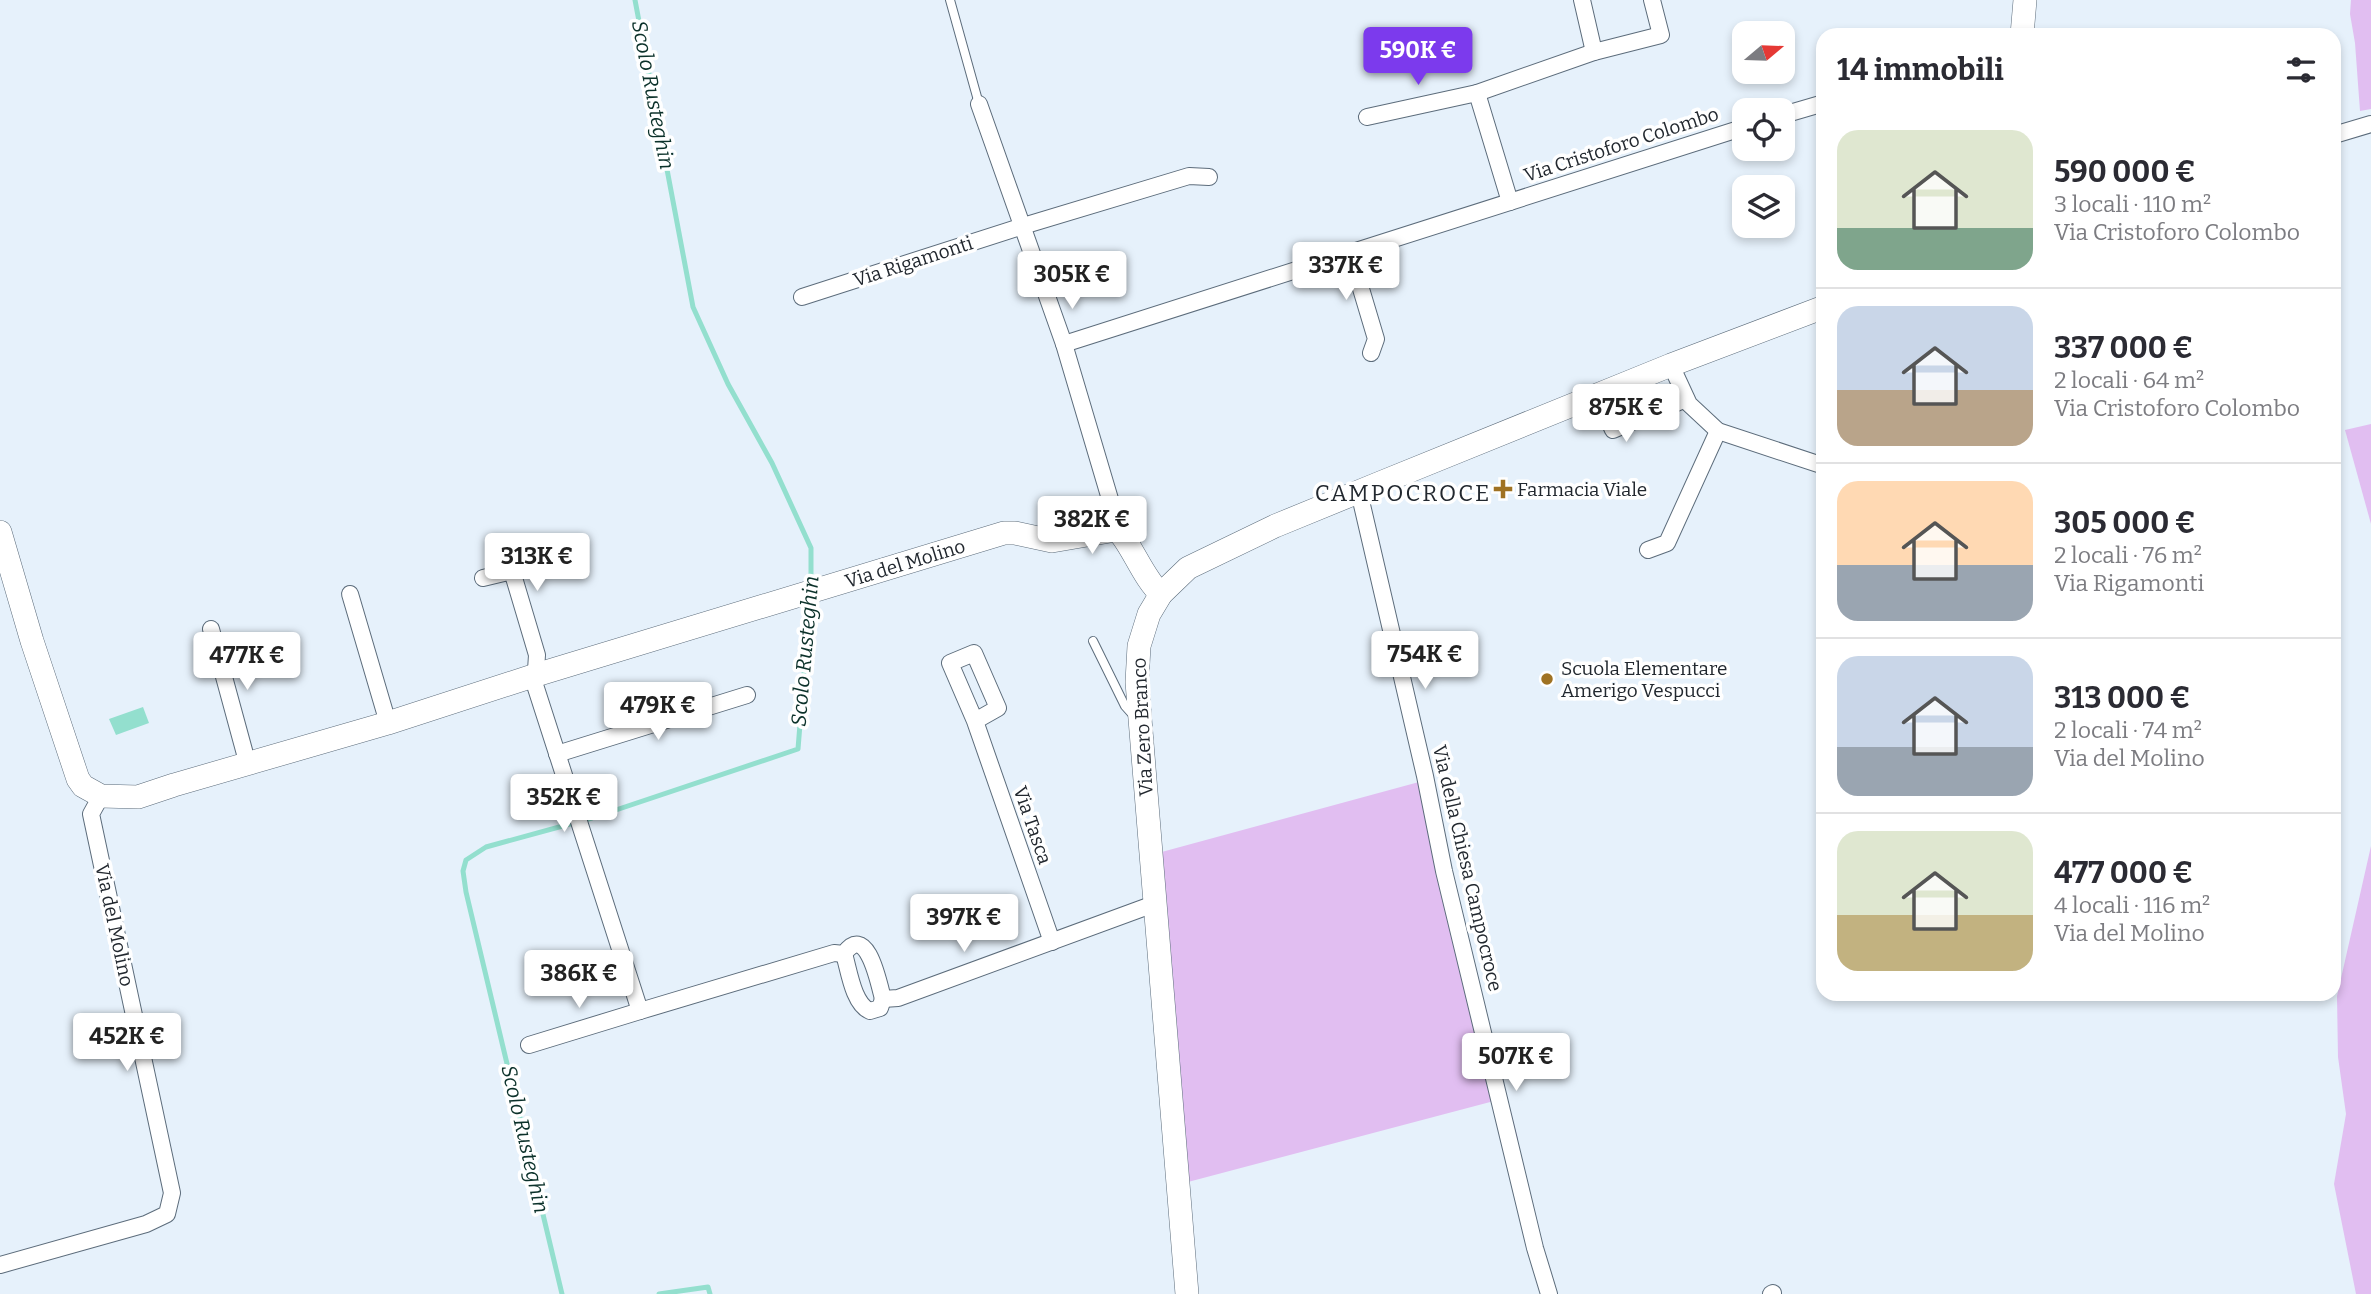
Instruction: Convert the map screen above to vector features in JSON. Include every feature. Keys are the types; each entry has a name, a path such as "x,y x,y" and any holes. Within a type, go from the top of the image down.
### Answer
{"street":[{"path":"1582,0 1594,52"},
{"path":"1367,117 1477,93 1594,52 1661,36 1652,0"},
{"path":"2023,28 2025,0"},
{"name":"Via Cristoforo Colombo","path":"1477,93 1510,201"},
{"path":"979,104 1064,344 1112,506 1116,530 1121,533 1138,565 1161,594"},
{"path":"1795,111 1816,105"},
{"path":"2341,133 2371,124"},
{"name":"Via Cristoforo Colombo","path":"1064,344 1732,131"},
{"name":"Via Rigamonti","path":"802,297 1189,176 1209,177"},
{"path":"1350,252 1376,339 1371,353"},
{"name":"Via Zero Branco","path":"1187,1294 1138,716 1139,646 1149,614 1161,594 1188,568 1211,555 1671,365 1816,310"},
{"path":"1671,365 1686,399 1718,431 1816,463"},
{"path":"1597,395 1613,430 1686,399"},
{"path":"1648,550 1667,543 1718,431"},
{"name":"Via della Chiesa Campocroce","path":"1359,492 1451,901 1535,1248 1549,1294"},
{"name":"Via del Molino","path":"0,1265 146,1224 167,1214 172,1193 91,814 101,796 138,797 248,765 1004,533 1052,541 1116,530"},
{"path":"0,531 32,641 78,779 83,786 101,796"},
{"path":"483,578 512,571 537,655 535,685 640,1011"},
{"path":"350,594 387,723"},
{"path":"211,629 248,765"},
{"path":"557,754 747,695"},
{"name":"Via Tasca","path":"975,721 1052,942"},
{"path":"883,999 898,998 1154,904"},
{"path":"859,944 869,953 883,999 880,1008 870,1011 864,1009 844,954 859,944"},
{"path":"529,1045 834,953 844,954"}],"lane":[{"path":"950,0 979,104"},
{"path":"1093,641 1125,706 1132,715 1138,716"}],"shaded area":[{"path":"2351,0 2371,0 2371,109 2360,111 2350,14"},
{"path":"2371,424 2371,524 2345,430"},
{"path":"143,707 149,723 116,735 109,719"},
{"path":"1430,779 1449,876 1518,1139 1507,1145 1494,1101 1188,1182 1158,853"},
{"path":"2371,846 2371,1294 2356,1294 2334,1184 2346,1114 2338,1057 2337,1001 2341,1001 2341,978"}],"waterway":[{"name":"Scolo Rusteghin","path":"635,0 693,307 728,384 772,463 811,548 811,587"},
{"name":"Scolo Rusteghin","path":"562,1294 466,892 463,871 466,860 486,847 592,818 798,749 810,600"},
{"name":"Scolo Rusteghin","path":"659,1294 708,1287 710,1294"}],"place":[{"name":"Farmacia Viale","path":"1503,489"},
{"name":"Scuola Elementare Amerigo Vespucci","path":"1547,679"}],"district":[{"name":"CAMPOCROCE","path":"1403,493"}]}
